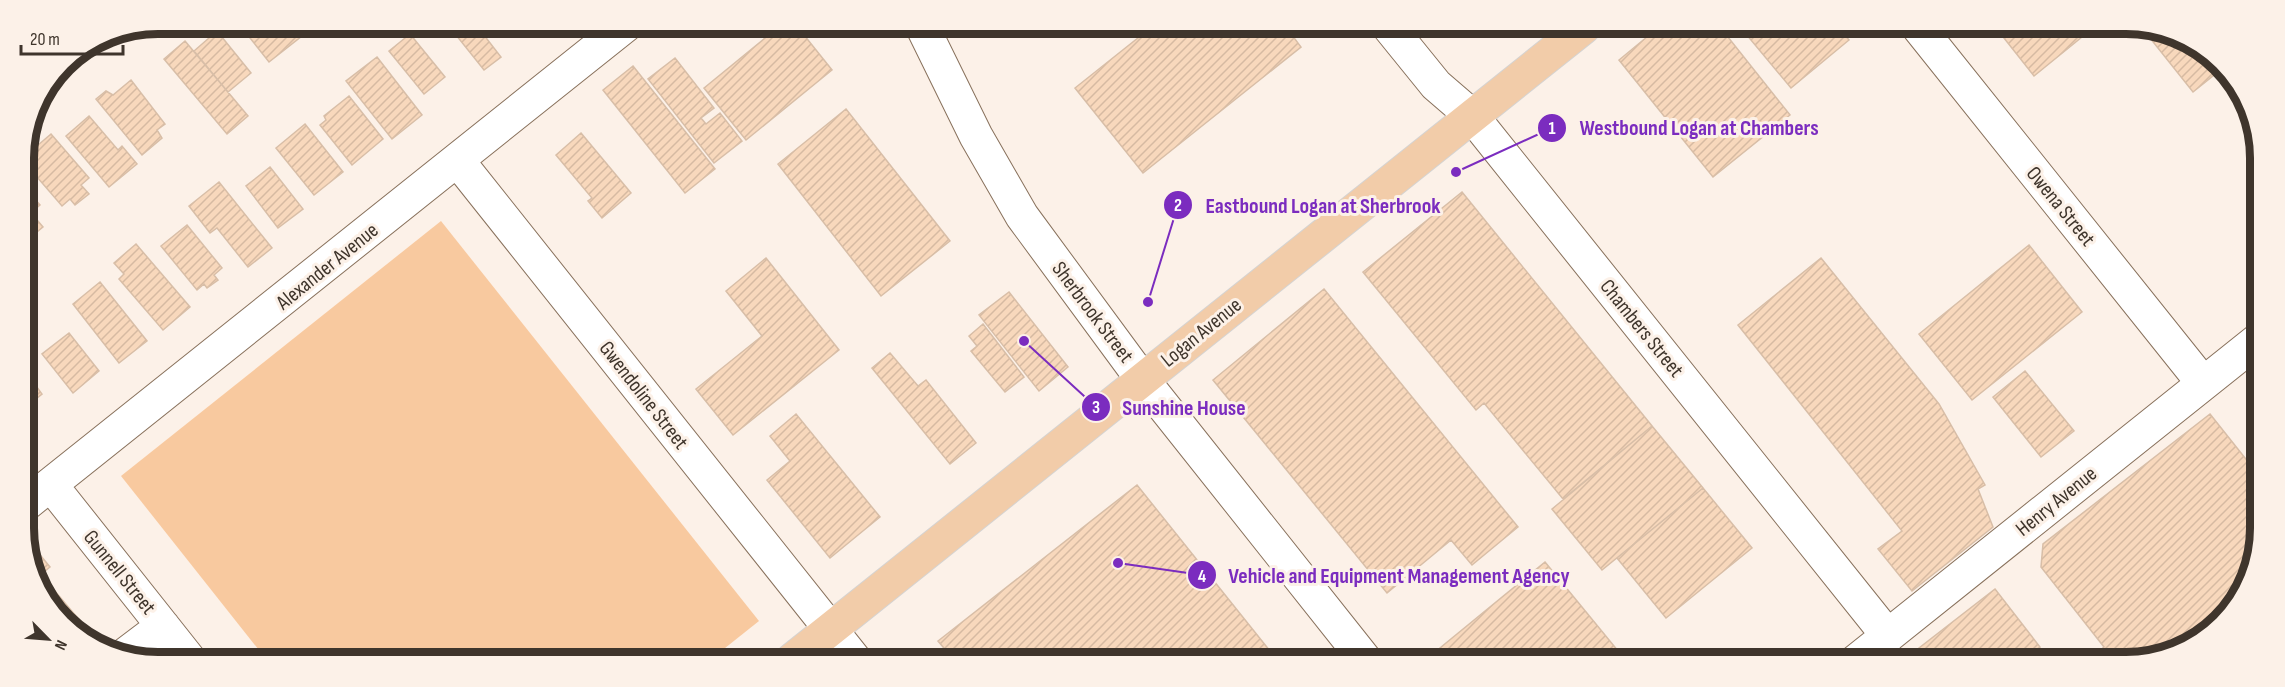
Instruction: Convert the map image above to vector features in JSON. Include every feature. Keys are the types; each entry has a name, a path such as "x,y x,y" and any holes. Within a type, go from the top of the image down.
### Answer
{"main road":[{"name":"Logan Avenue","path":"802,652 1575,34"}],"street":[{"name":"Chambers Street","path":"1395,34 1436,85 1472,116 1888,636"},
{"name":"Owena Street","path":"1924,34 2203,383"},
{"name":"Alexander Avenue","path":"39,495 614,35"},
{"name":"Sherbrook Street","path":"926,35 976,136 1022,216 1142,378 1359,652"},
{"name":"Gwendoline Street","path":"458,161 848,652"},
{"name":"Henry Avenue","path":"1868,652 2250,346"},
{"name":"Gunnell Street","path":"39,495 163,626 183,652"},
{"path":"132,649 163,626"}],"shaded area":[{"path":"441,221 759,621 720,652 260,652 121,476"}],"building":[{"path":"1142,34 1292,34 1301,47 1143,173 1075,88"},
{"path":"1650,34 1726,34 1790,115 1713,177 1619,60"},
{"path":"1746,34 1844,34 1849,40 1791,88"},
{"path":"2001,34 2086,34 2034,76"},
{"path":"212,35 220,35 251,73 228,92 194,51"},
{"path":"248,35 303,35 269,62"},
{"path":"411,35 445,77 424,94 389,51"},
{"path":"456,35 484,35 501,57 484,70"},
{"path":"769,35 804,35 832,70 746,140 704,88"},
{"path":"2149,37 2189,51 2216,73 2193,92"},
{"path":"185,41 248,116 227,134 164,59"},
{"path":"377,57 422,115 392,139 346,81"},
{"path":"675,58 714,108 701,118 706,124 720,113 742,141 714,163 648,79"},
{"path":"633,66 715,169 685,193 603,90"},
{"path":"131,80 165,124 157,130 162,138 142,155 96,99 106,91 113,95"},
{"path":"349,96 383,139 352,165 320,125 326,120 324,116"},
{"path":"846,109 950,241 881,296 778,164"},
{"path":"89,116 118,150 122,146 137,164 109,187 66,136"},
{"path":"305,124 343,172 314,195 276,148"},
{"path":"581,133 631,193 602,218 588,201 592,198 556,155"},
{"path":"51,134 89,178 81,185 89,194 75,205 70,199 62,206 35,175 35,147"},
{"path":"270,167 303,209 278,228 246,186"},
{"path":"219,182 272,248 248,267 217,228 210,233 189,206"},
{"path":"1462,192 1652,426 1563,499 1484,403 1476,410 1363,272"},
{"path":"35,199 40,205 35,210"},
{"path":"35,217 43,227 35,234"},
{"path":"187,225 222,268 214,275 218,280 207,288 204,284 197,290 161,246"},
{"path":"136,244 190,307 163,330 119,279 124,274 114,263"},
{"path":"2029,245 2082,312 1972,400 1919,334"},
{"path":"766,258 839,350 733,435 696,389 762,336 726,291"},
{"path":"1821,258 1939,404 1985,485 1978,489 1993,527 1912,591 1878,549 1902,531 1738,325"},
{"path":"100,282 147,341 119,363 73,304"},
{"path":"1324,289 1518,527 1472,565 1451,540 1387,593 1213,380"},
{"path":"1009,292 1068,367 1039,391 979,315"},
{"path":"983,324 1024,377 1005,392 971,351 977,346 969,336"},
{"path":"69,333 99,371 73,393 42,354"},
{"path":"890,353 918,386 926,380 976,443 950,464 872,368"},
{"path":"2025,371 2074,431 2041,457 1993,397"},
{"path":"34,384 42,394 34,400"},
{"path":"796,414 880,517 830,558 767,480 790,461 770,436"},
{"path":"2210,414 2250,464 2249,545 2238,584 2225,604 2202,627 2182,640 2167,646 2135,652 2098,652 2104,647 2041,567 2043,544"},
{"path":"1652,426 1703,488 1602,570 1552,509"},
{"path":"1137,485 1271,652 947,652 938,641"},
{"path":"1703,488 1752,548 1666,618 1617,558"},
{"path":"37,551 50,567 43,573"},
{"path":"1545,562 1619,652 1435,652"},
{"path":"1995,589 2040,647 2034,652 1914,652"},
{"path":"54,590 70,609 65,609 52,592"}],"place":[{"name":"Westbound Logan at Chambers","path":"1456,172"},
{"name":"Eastbound Logan at Sherbrook","path":"1148,302"},
{"name":"Sunshine House","path":"1024,341"},
{"name":"Vehicle and Equipment Management Agency","path":"1118,563"}]}
